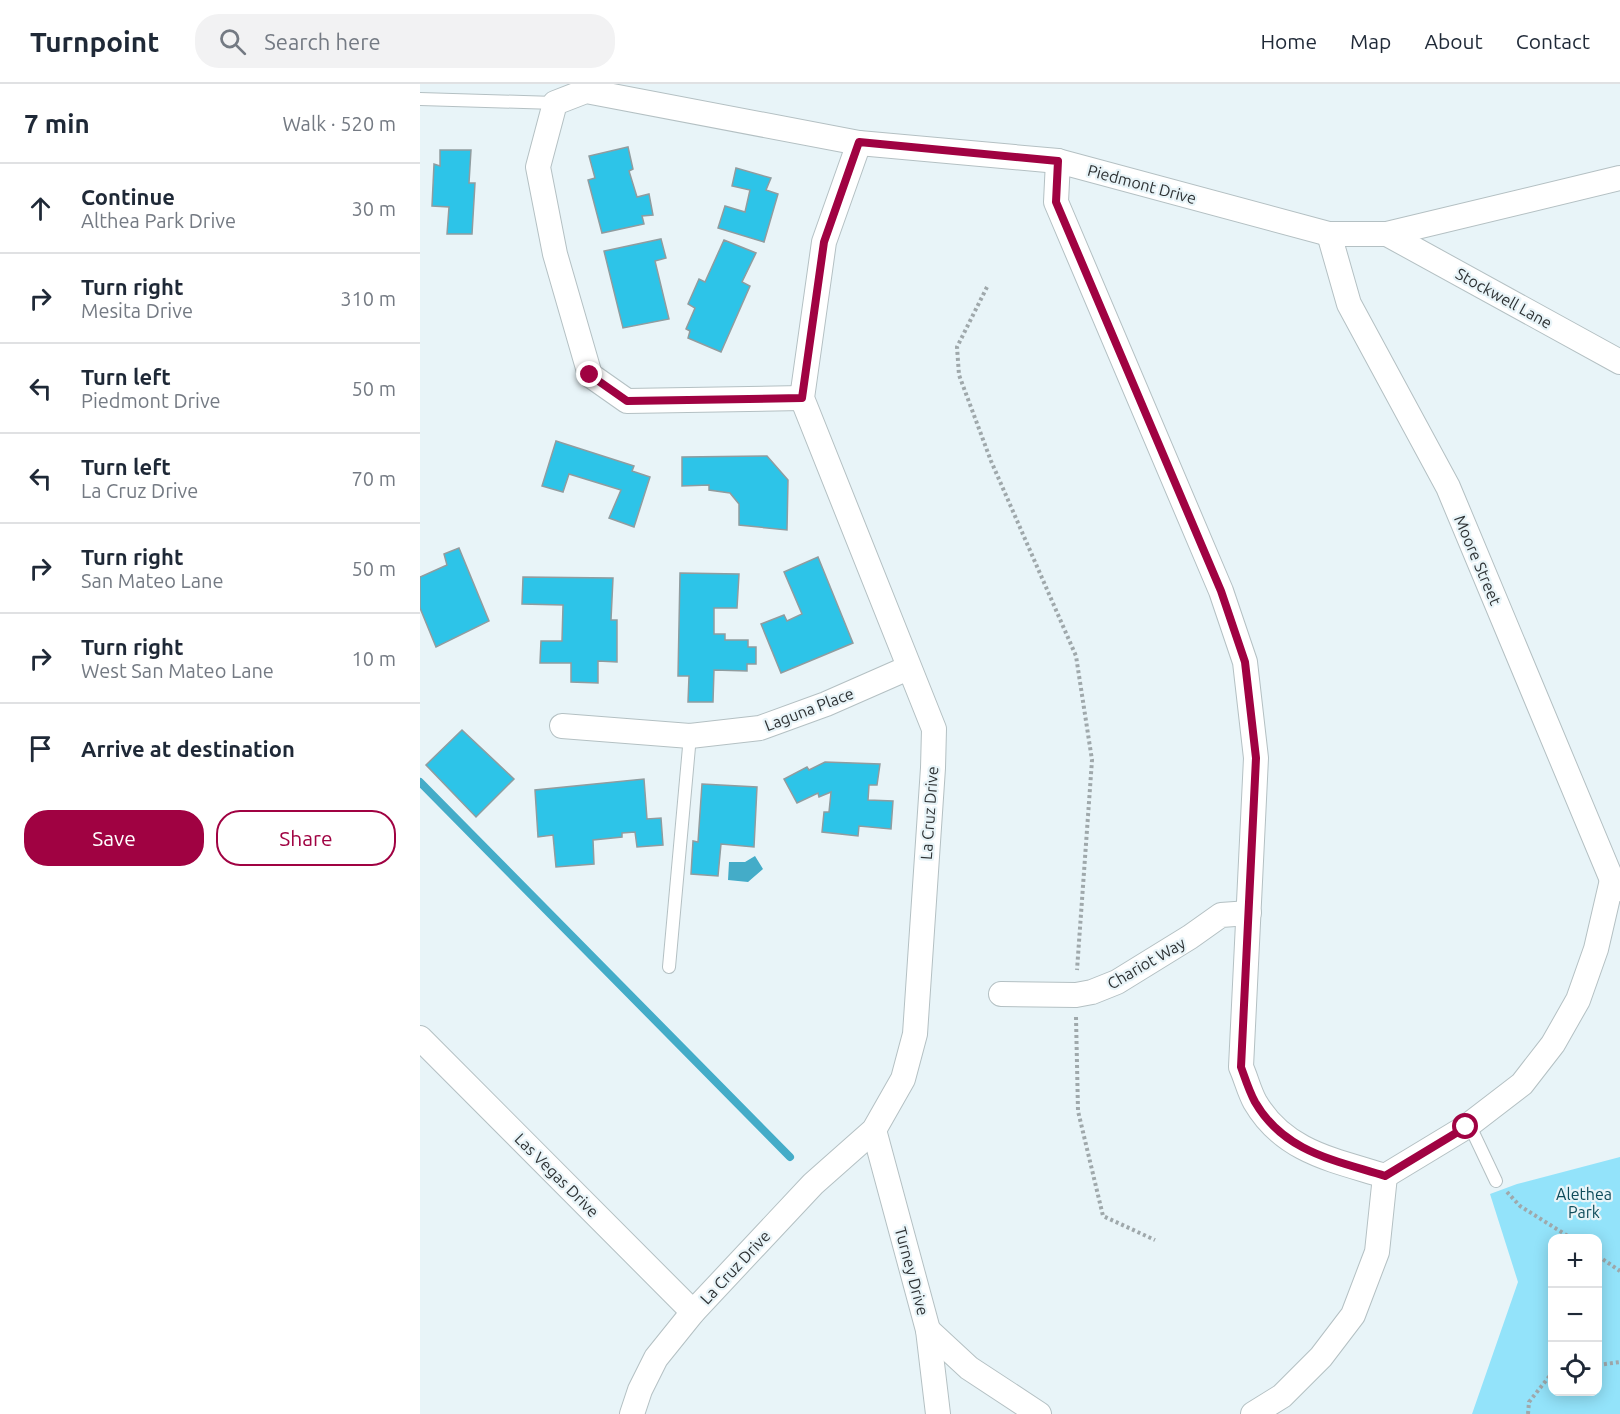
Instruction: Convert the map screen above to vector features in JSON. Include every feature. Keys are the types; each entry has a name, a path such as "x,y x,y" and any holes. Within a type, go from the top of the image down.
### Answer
{"street":[{"name":"Piedmont Drive","path":"555,103 586,91 859,142 1058,161 1329,234 1387,234 1620,178"},
{"path":"555,103 538,167 555,254 590,375 627,401 802,398"},
{"name":"La Cruz Drive","path":"632,1414 640,1390 656,1358 693,1312 813,1184 874,1130 903,1079 915,1034 934,729 802,398 824,242 859,142"},
{"path":"1058,161 1056,202 1221,591 1245,662 1256,758 1241,1067 1254,1101 1272,1126 1295,1144 1321,1156 1385,1176 1469,1124 1522,1084 1553,1044 1578,1000 1616,885"},
{"name":"Moore Street","path":"1329,234 1349,304 1448,487 1616,885"},
{"name":"Stockwell Lane","path":"1387,234 1620,362"},
{"name":"Laguna Place","path":"562,726 690,735 760,728 826,705 908,668"},
{"name":"Chariot Way","path":"1000,994 1076,995 1092,992 1117,982 1221,915 1249,913"},
{"name":"Las Vegas Drive","path":"420,1038 693,1312"},
{"name":"Turney Drive","path":"874,1130 928,1330 938,1414"},
{"path":"1253,1414 1282,1396 1321,1357 1353,1315 1377,1252 1385,1176"},
{"path":"928,1330 969,1368 1039,1414"}],"lane":[{"path":"420,99 555,103"},
{"path":"669,967 690,735"},
{"path":"1469,1124 1496,1181"}],"path":[{"path":"987,287 957,346 959,375 991,461 1076,656 1092,760 1076,995 1078,1111 1102,1216 1155,1240"},
{"path":"1496,1181 1520,1206 1563,1234"},
{"path":"1602,1259 1620,1272"},
{"path":"1602,1364 1620,1362"},
{"path":"1528,1414 1528,1402 1548,1378"}],"green space":[{"name":"Alethea Park","path":"1620,1157 1620,1414 1472,1414 1518,1282 1490,1194 1517,1184"}],"shaded area":[{"path":"755,856 763,869 748,882 728,880 729,862 745,862"}],"building":[{"path":"628,147 633,169 629,171 637,197 649,194 653,215 642,216 644,224 602,233 588,180 595,178 589,156"},
{"path":"440,150 471,150 469,183 475,183 472,234 447,234 449,207 432,206 434,164 440,166"},
{"path":"736,168 771,178 766,190 778,194 764,242 718,228 725,206 745,212 750,190 732,186"},
{"path":"661,239 666,258 655,261 669,319 623,328 604,251"},
{"path":"724,240 756,253 742,282 750,286 721,352 688,338 690,331 686,329 695,308 688,304 699,279 705,282"},
{"path":"556,441 634,466 632,471 650,477 634,527 609,518 621,490 569,474 563,492 542,486"},
{"path":"767,456 788,480 787,530 739,525 739,504 730,493 709,490 709,485 682,486 682,457"},
{"path":"459,548 489,621 436,647 420,608 420,577 447,565 444,554"},
{"path":"818,557 853,643 781,673 761,624 784,615 787,621 802,614 784,572"},
{"path":"680,573 739,574 737,608 714,608 714,634 725,634 725,640 748,640 748,647 756,647 756,664 747,664 747,671 714,670 713,702 688,702 689,676 678,676"},
{"path":"523,577 613,578 611,620 617,620 617,662 598,661 598,683 571,682 571,663 540,663 541,641 562,641 563,605 522,604"},
{"path":"462,730 514,779 476,817 426,765"},
{"path":"825,762 880,764 877,785 869,785 868,800 893,801 891,829 859,826 858,836 822,832 824,812 829,812 831,792 819,797 818,793 797,803 784,779 807,767 809,770"},
{"path":"644,779 647,819 661,818 663,845 637,847 635,832 622,833 622,837 593,840 594,864 556,867 553,835 538,837 535,790"},
{"path":"702,784 757,787 754,847 721,844 718,876 691,874 693,841 698,842"}],"waterway":[{"path":"420,782 790,1157"}],"route":[{"path":"590,375 627,401 802,398 824,242 859,142 1058,161 1056,202 1221,591 1245,662 1256,758 1241,1067 1254,1101 1272,1126 1295,1144 1321,1156 1385,1176 1466,1127"}]}
